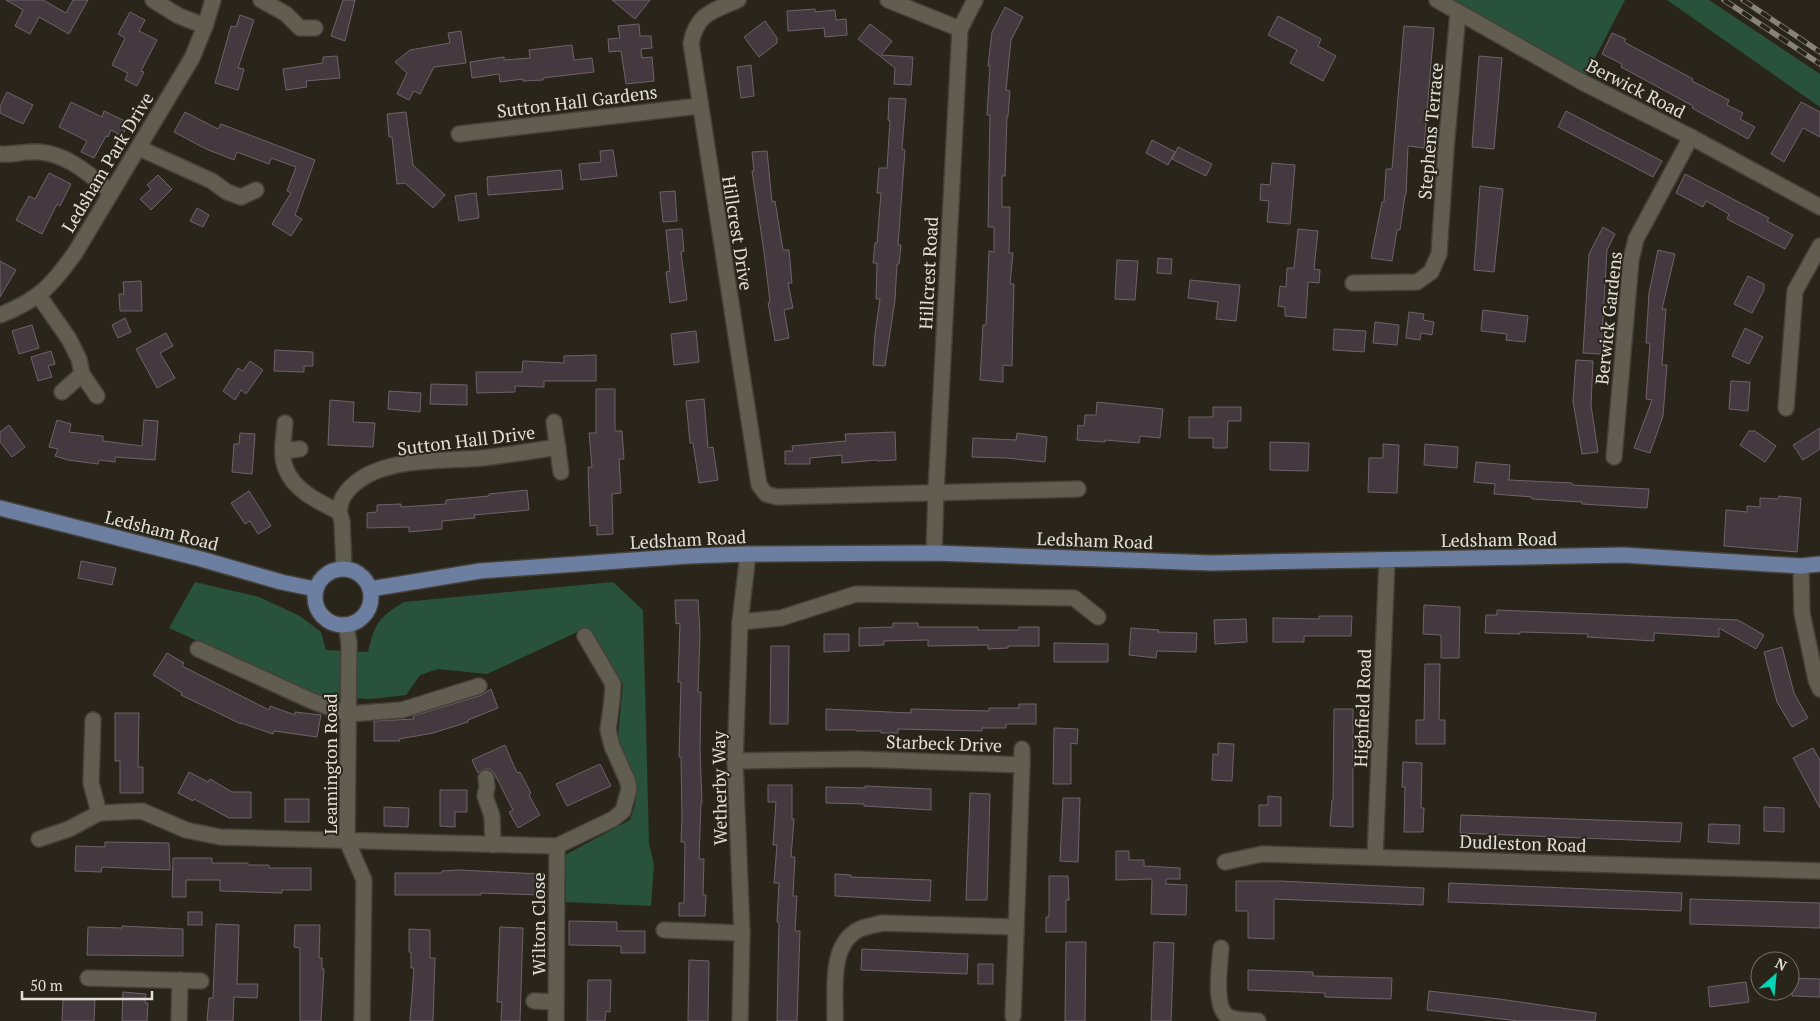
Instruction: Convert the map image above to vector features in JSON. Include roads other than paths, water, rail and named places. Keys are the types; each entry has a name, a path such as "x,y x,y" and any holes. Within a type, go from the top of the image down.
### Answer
{"main road":[{"name":"Ledsham Road","path":"0,508 201,559 281,582 315,589"},
{"name":"Ledsham Road","path":"370,589 480,571 689,556 748,554 934,553 1212,563 1623,555 1802,566 1820,564"},
{"path":"344,568 352,570 366,581 370,589 371,598 365,614 359,620 346,625 335,624 320,614 314,598 315,589 319,580 326,574 344,568"}],"street":[{"path":"153,0 179,16 205,26"},
{"name":"Ledsham Park Drive","path":"0,314 20,307 39,296 56,279 75,252 192,58 213,0"},
{"path":"261,0 286,14 303,32"},
{"name":"Hillcrest Drive","path":"738,0 704,16 697,24 691,43 699,106 759,485 766,494 776,497 936,492"},
{"path":"888,0 960,28"},
{"name":"Hillcrest Road","path":"934,553 960,28 975,0"},
{"name":"Berwick Road","path":"1437,0 1582,82 1691,137 1820,207"},
{"name":"Stephens Terrace","path":"1352,283 1417,282 1431,272 1439,254 1458,12"},
{"name":"Sutton Hall Gardens","path":"459,134 699,106"},
{"name":"Berwick Gardens","path":"1614,457 1630,260 1636,239 1691,137"},
{"path":"139,148 212,181 227,192 240,197 256,190"},
{"path":"0,154 14,155 40,152 61,158 77,164 111,192"},
{"path":"1786,408 1795,291 1820,246"},
{"path":"39,296 69,339 82,374 97,396"},
{"path":"62,392 82,374"},
{"name":"Sutton Hall Drive","path":"554,422 561,472"},
{"path":"285,423 283,451 285,469 295,484 316,500 339,512 342,521 344,568"},
{"name":"Sutton Hall Drive","path":"339,512 342,498 354,485 373,472 406,463 480,458 558,447"},
{"path":"283,451 300,449"},
{"path":"936,492 1078,489"},
{"name":"Wetherby Way","path":"740,1021 742,933 735,761 740,622 748,554"},
{"name":"Highfield Road","path":"1375,857 1387,560"},
{"path":"1802,566 1802,613 1814,672 1820,689"},
{"path":"740,622 781,618 856,594 1074,598 1098,617"},
{"name":"Leamington Road","path":"346,625 349,643 347,841 364,880 362,1021"},
{"path":"39,839 68,830 100,812 142,811 186,830 220,837 557,846 613,819 623,811 629,790 628,782 612,746 608,730 612,684 585,636"},
{"path":"198,649 312,701 348,714 402,710 479,686"},
{"path":"93,720 91,783 100,812"},
{"path":"1022,749 1022,764"},
{"name":"Starbeck Drive","path":"735,761 858,760 1022,764 1013,1016"},
{"path":"486,778 485,796 492,816 493,845"},
{"name":"Wilton Close","path":"556,1021 557,846"},
{"name":"Dudleston Road","path":"1225,862 1262,854 1820,871"},
{"path":"835,1021 839,951 845,941 861,928 882,923 1016,927"},
{"path":"664,930 742,933"},
{"path":"1221,948 1220,1008 1228,1017 1238,1020 1258,1021"},
{"path":"88,978 201,981"},
{"path":"179,1021 180,980"},
{"name":"Wilton Close","path":"534,1001 556,1002"}],"railway":[{"path":"1724,0 1820,64"},
{"path":"1743,0 1820,52"}]}
